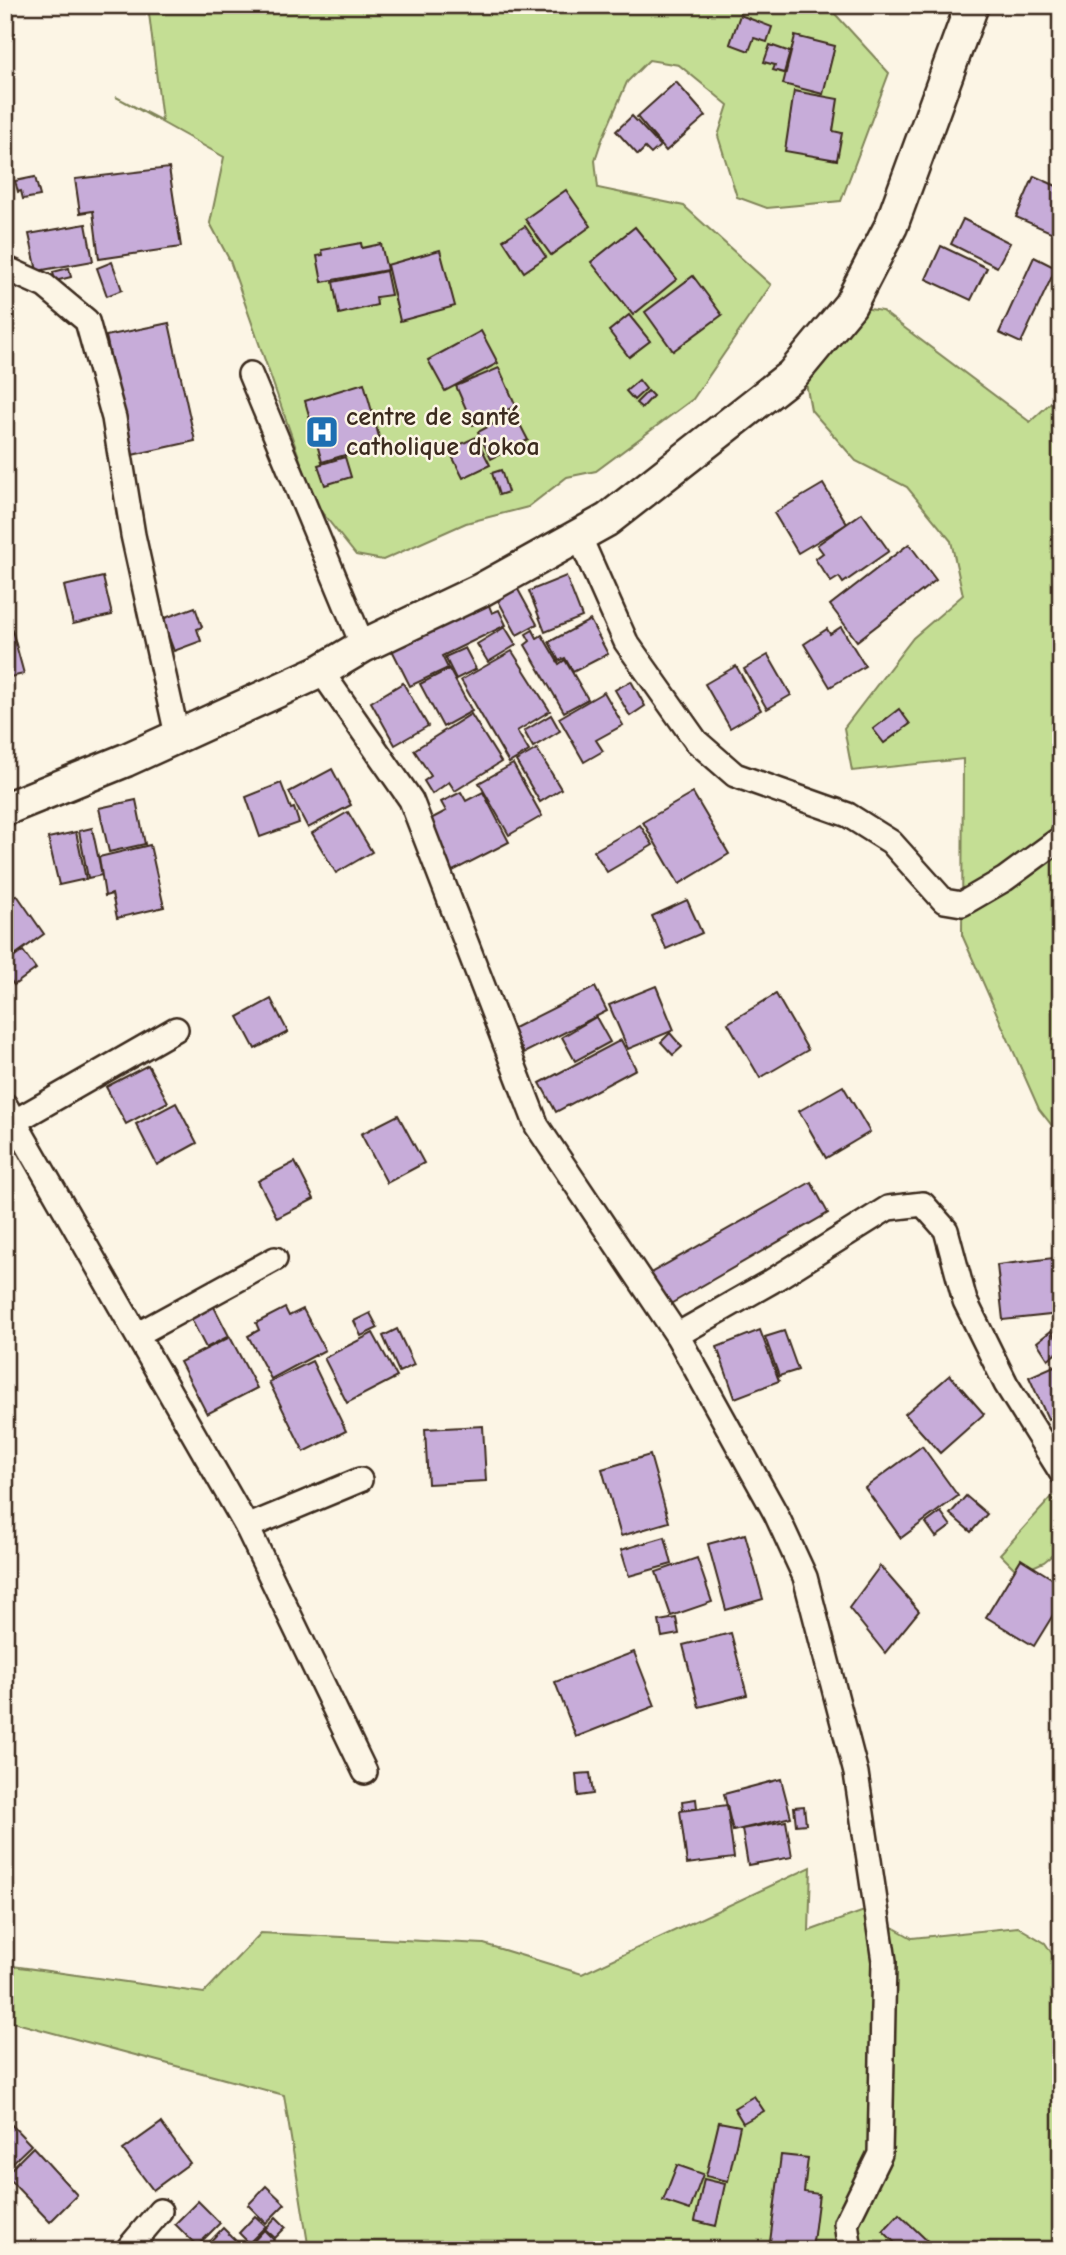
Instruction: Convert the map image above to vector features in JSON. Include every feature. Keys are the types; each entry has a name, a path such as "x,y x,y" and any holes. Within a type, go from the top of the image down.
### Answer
{"main road":[{"path":"5,809 126,760 321,671 363,646 481,590 579,536 607,520 792,375 850,305 891,226 972,5"}],"street":[{"path":"5,268 45,286 87,321 114,418 133,535 177,735"},
{"path":"250,374 363,646"},
{"path":"579,536 626,642 696,741 735,775 848,815 891,842 944,901 962,904 1005,879 1061,838"},
{"path":"321,671 411,800 537,1126 677,1335 776,1514 805,1577 856,1773 884,1961 880,2154 846,2223 850,2250"},
{"path":"176,1029 8,1117 138,1334 247,1527 365,1773"},
{"path":"677,1335 772,1281 888,1208 923,1204 946,1230 965,1301 1006,1384 1061,1472"},
{"path":"138,1334 275,1259"},
{"path":"247,1527 360,1480"},
{"path":"127,2250 160,2211"}],"green space":[{"path":"148,5 827,5 889,73 841,201 767,208 737,197 718,136 728,105 679,65 649,60 627,82 601,142 595,160 598,188 684,206 771,285 693,399 596,471 567,477 528,507 466,523 383,560 356,555 316,505 230,261 210,223 224,157 116,97 162,121"},
{"path":"863,308 882,311 1030,422 1061,393 1061,1137 1039,1109 962,935 963,759 852,771 844,728 913,638 963,595 951,541 907,487 856,461 811,410 806,383"},
{"path":"1061,1487 1061,1548 1044,1562 1019,1573 1000,1554"},
{"path":"811,1867 809,1931 864,1911 912,1938 1018,1927 1045,1943 1061,1967 1061,2250 309,2250 284,2095 5,2020 5,1965 204,1993 261,1933 484,1944 582,1974"}],"building":[{"path":"740,15 772,27 767,42 754,38 749,51 730,44"},
{"path":"795,36 835,46 823,94 783,84"},
{"path":"770,45 790,52 784,73 773,70 775,65 764,62"},
{"path":"676,82 706,116 666,151 637,117"},
{"path":"794,91 838,99 833,131 842,133 837,160 785,151"},
{"path":"632,116 660,146 651,154 645,148 638,155 616,131"},
{"path":"169,168 181,247 99,259 93,211 80,213 75,179"},
{"path":"1034,176 1061,188 1061,215 1053,233 1016,217"},
{"path":"35,177 40,196 23,199 15,181"},
{"path":"566,190 591,226 551,255 525,219"},
{"path":"963,219 1010,243 997,267 951,244"},
{"path":"86,224 93,261 37,271 29,234"},
{"path":"525,226 546,257 524,272 503,240"},
{"path":"635,227 677,279 633,315 591,262"},
{"path":"361,243 362,248 381,244 387,270 322,282 317,256 323,255 322,250"},
{"path":"941,246 987,268 971,300 926,279"},
{"path":"440,250 455,306 400,321 387,265"},
{"path":"1034,257 1056,268 1021,343 999,333"},
{"path":"112,262 122,290 107,296 97,268"},
{"path":"69,268 71,277 55,281 53,272"},
{"path":"386,271 391,295 376,297 377,305 339,314 333,282"},
{"path":"693,276 722,315 673,351 645,312"},
{"path":"629,315 650,341 629,357 609,331"},
{"path":"169,323 195,441 132,455 106,336"},
{"path":"481,331 498,363 445,391 428,360"},
{"path":"499,368 516,406 473,425 456,386"},
{"path":"639,380 646,389 634,400 626,391"},
{"path":"364,383 381,444 322,462 305,401"},
{"path":"648,391 653,396 642,408 636,403"},
{"path":"514,413 528,440 491,459 478,432"},
{"path":"476,437 490,465 463,478 449,450"},
{"path":"345,457 351,477 325,485 318,465"},
{"path":"501,470 508,492 499,495 492,473"},
{"path":"823,484 847,524 798,553 774,513"},
{"path":"862,513 889,551 843,583 839,577 831,582 815,559 823,553 817,545"},
{"path":"909,544 936,580 857,641 830,605"},
{"path":"566,576 582,617 545,632 529,591"},
{"path":"103,577 112,615 73,624 64,586"},
{"path":"515,584 537,624 517,635 495,595"},
{"path":"488,603 492,613 499,610 506,625 442,656 448,668 410,686 392,650"},
{"path":"5,604 24,674 5,678"},
{"path":"195,607 202,627 197,629 201,641 174,651 162,619"},
{"path":"590,620 608,654 573,672 565,658 559,661 549,642"},
{"path":"505,627 516,645 488,662 477,644"},
{"path":"841,627 865,666 830,687 804,644 827,629 830,634"},
{"path":"533,630 537,638 542,635 559,664 565,660 588,699 564,712 525,645 530,641 526,634"},
{"path":"465,648 476,669 456,679 445,657"},
{"path":"512,651 550,711 517,731 529,751 509,763 461,680"},
{"path":"768,655 791,695 767,709 744,669"},
{"path":"736,666 761,710 730,728 705,684"},
{"path":"449,669 472,711 443,727 420,684"},
{"path":"631,681 645,706 630,716 615,690"},
{"path":"403,683 428,726 395,745 371,702"},
{"path":"604,692 623,725 596,740 603,751 584,762 559,718"},
{"path":"899,709 910,724 884,743 873,729"},
{"path":"471,714 501,762 455,791 449,782 432,794 424,781 431,776 414,750"},
{"path":"551,715 560,731 533,747 524,731"},
{"path":"537,749 561,789 540,802 516,761"},
{"path":"513,764 542,816 509,835 479,783"},
{"path":"332,769 351,805 308,828 289,792"},
{"path":"281,783 299,823 260,837 246,797"},
{"path":"461,792 466,801 483,792 509,842 449,873 423,823 446,811 441,802"},
{"path":"693,793 729,854 679,884 643,822"},
{"path":"136,800 145,844 109,852 99,808"},
{"path":"348,812 372,852 336,873 312,833"},
{"path":"640,825 653,845 607,872 594,851"},
{"path":"92,828 102,875 88,878 79,831"},
{"path":"76,832 86,879 59,885 48,838"},
{"path":"150,845 164,907 117,918 112,894 105,896 99,857"},
{"path":"17,895 44,934 5,962 5,903"},
{"path":"687,900 702,933 666,949 652,916"},
{"path":"23,951 36,969 14,985 5,973 5,964"},
{"path":"656,986 674,1030 628,1049 609,1005"},
{"path":"595,987 607,1011 524,1053 512,1029"},
{"path":"776,994 808,1050 760,1078 728,1023"},
{"path":"271,999 288,1032 255,1049 238,1017"},
{"path":"596,1017 610,1042 575,1061 562,1037"},
{"path":"670,1033 682,1047 673,1055 661,1042"},
{"path":"621,1040 636,1069 556,1112 540,1083"},
{"path":"148,1065 168,1102 126,1124 106,1087"},
{"path":"843,1086 870,1132 826,1158 799,1111"},
{"path":"176,1103 197,1143 157,1165 136,1124"},
{"path":"398,1115 424,1163 387,1183 361,1134"},
{"path":"295,1162 314,1199 277,1218 258,1181"},
{"path":"811,1182 828,1213 667,1306 649,1274"},
{"path":"1053,1258 1059,1314 1003,1320 997,1265"},
{"path":"210,1299 229,1336 206,1348 187,1311"},
{"path":"285,1308 289,1316 303,1309 325,1350 271,1379 248,1336 259,1330 256,1323"},
{"path":"370,1313 378,1328 361,1336 354,1321"},
{"path":"397,1329 414,1365 399,1372 383,1336"},
{"path":"760,1330 779,1381 735,1398 717,1347"},
{"path":"784,1331 798,1370 779,1376 765,1337"},
{"path":"1051,1331 1061,1345 1061,1350 1048,1359 1037,1342"},
{"path":"373,1333 397,1377 347,1403 324,1358"},
{"path":"230,1337 257,1388 207,1414 180,1362"},
{"path":"312,1361 346,1431 304,1452 269,1382"},
{"path":"1061,1363 1061,1413 1048,1419 1029,1377"},
{"path":"950,1375 984,1414 940,1453 905,1414"},
{"path":"483,1426 486,1481 428,1484 425,1429"},
{"path":"922,1446 958,1496 901,1538 865,1488"},
{"path":"650,1455 669,1522 621,1536 602,1469"},
{"path":"966,1496 987,1514 971,1532 950,1514"},
{"path":"941,1512 951,1526 936,1537 926,1523"},
{"path":"745,1534 763,1599 726,1610 708,1544"},
{"path":"665,1537 672,1564 629,1576 621,1550"},
{"path":"697,1558 712,1602 671,1616 656,1572"},
{"path":"1021,1559 1061,1584 1061,1602 1034,1646 986,1617"},
{"path":"880,1566 919,1611 885,1653 849,1608"},
{"path":"676,1618 679,1634 662,1637 659,1621"},
{"path":"731,1633 747,1695 699,1707 683,1645"},
{"path":"634,1652 655,1706 576,1737 555,1682"},
{"path":"590,1773 593,1794 578,1796 576,1774"},
{"path":"781,1779 791,1817 733,1831 724,1794"},
{"path":"696,1799 697,1808 683,1810 682,1801"},
{"path":"727,1805 734,1858 687,1864 680,1811"},
{"path":"804,1806 806,1824 796,1825 794,1807"},
{"path":"786,1821 792,1857 748,1865 742,1829"},
{"path":"754,2096 764,2111 743,2123 734,2108"},
{"path":"5,2118 31,2145 5,2170"},
{"path":"719,2122 740,2126 728,2181 706,2176"},
{"path":"161,2123 190,2163 153,2190 123,2150"},
{"path":"33,2147 77,2195 50,2222 5,2175"},
{"path":"781,2155 808,2158 804,2192 819,2194 812,2250 769,2250"},
{"path":"677,2165 703,2174 690,2210 663,2201"},
{"path":"704,2179 725,2184 716,2226 695,2221"},
{"path":"266,2186 285,2204 266,2223 248,2205"},
{"path":"198,2201 220,2223 197,2246 175,2224"},
{"path":"899,2214 937,2250 902,2250 883,2231"},
{"path":"255,2216 266,2226 249,2243 239,2233"},
{"path":"276,2217 286,2227 275,2238 265,2229"},
{"path":"223,2228 243,2248 202,2250"},
{"path":"264,2230 274,2240 265,2250 256,2250 250,2245"}],"place":[{"name":"centre de santé catholique d'okoa","path":"322,432"}]}
